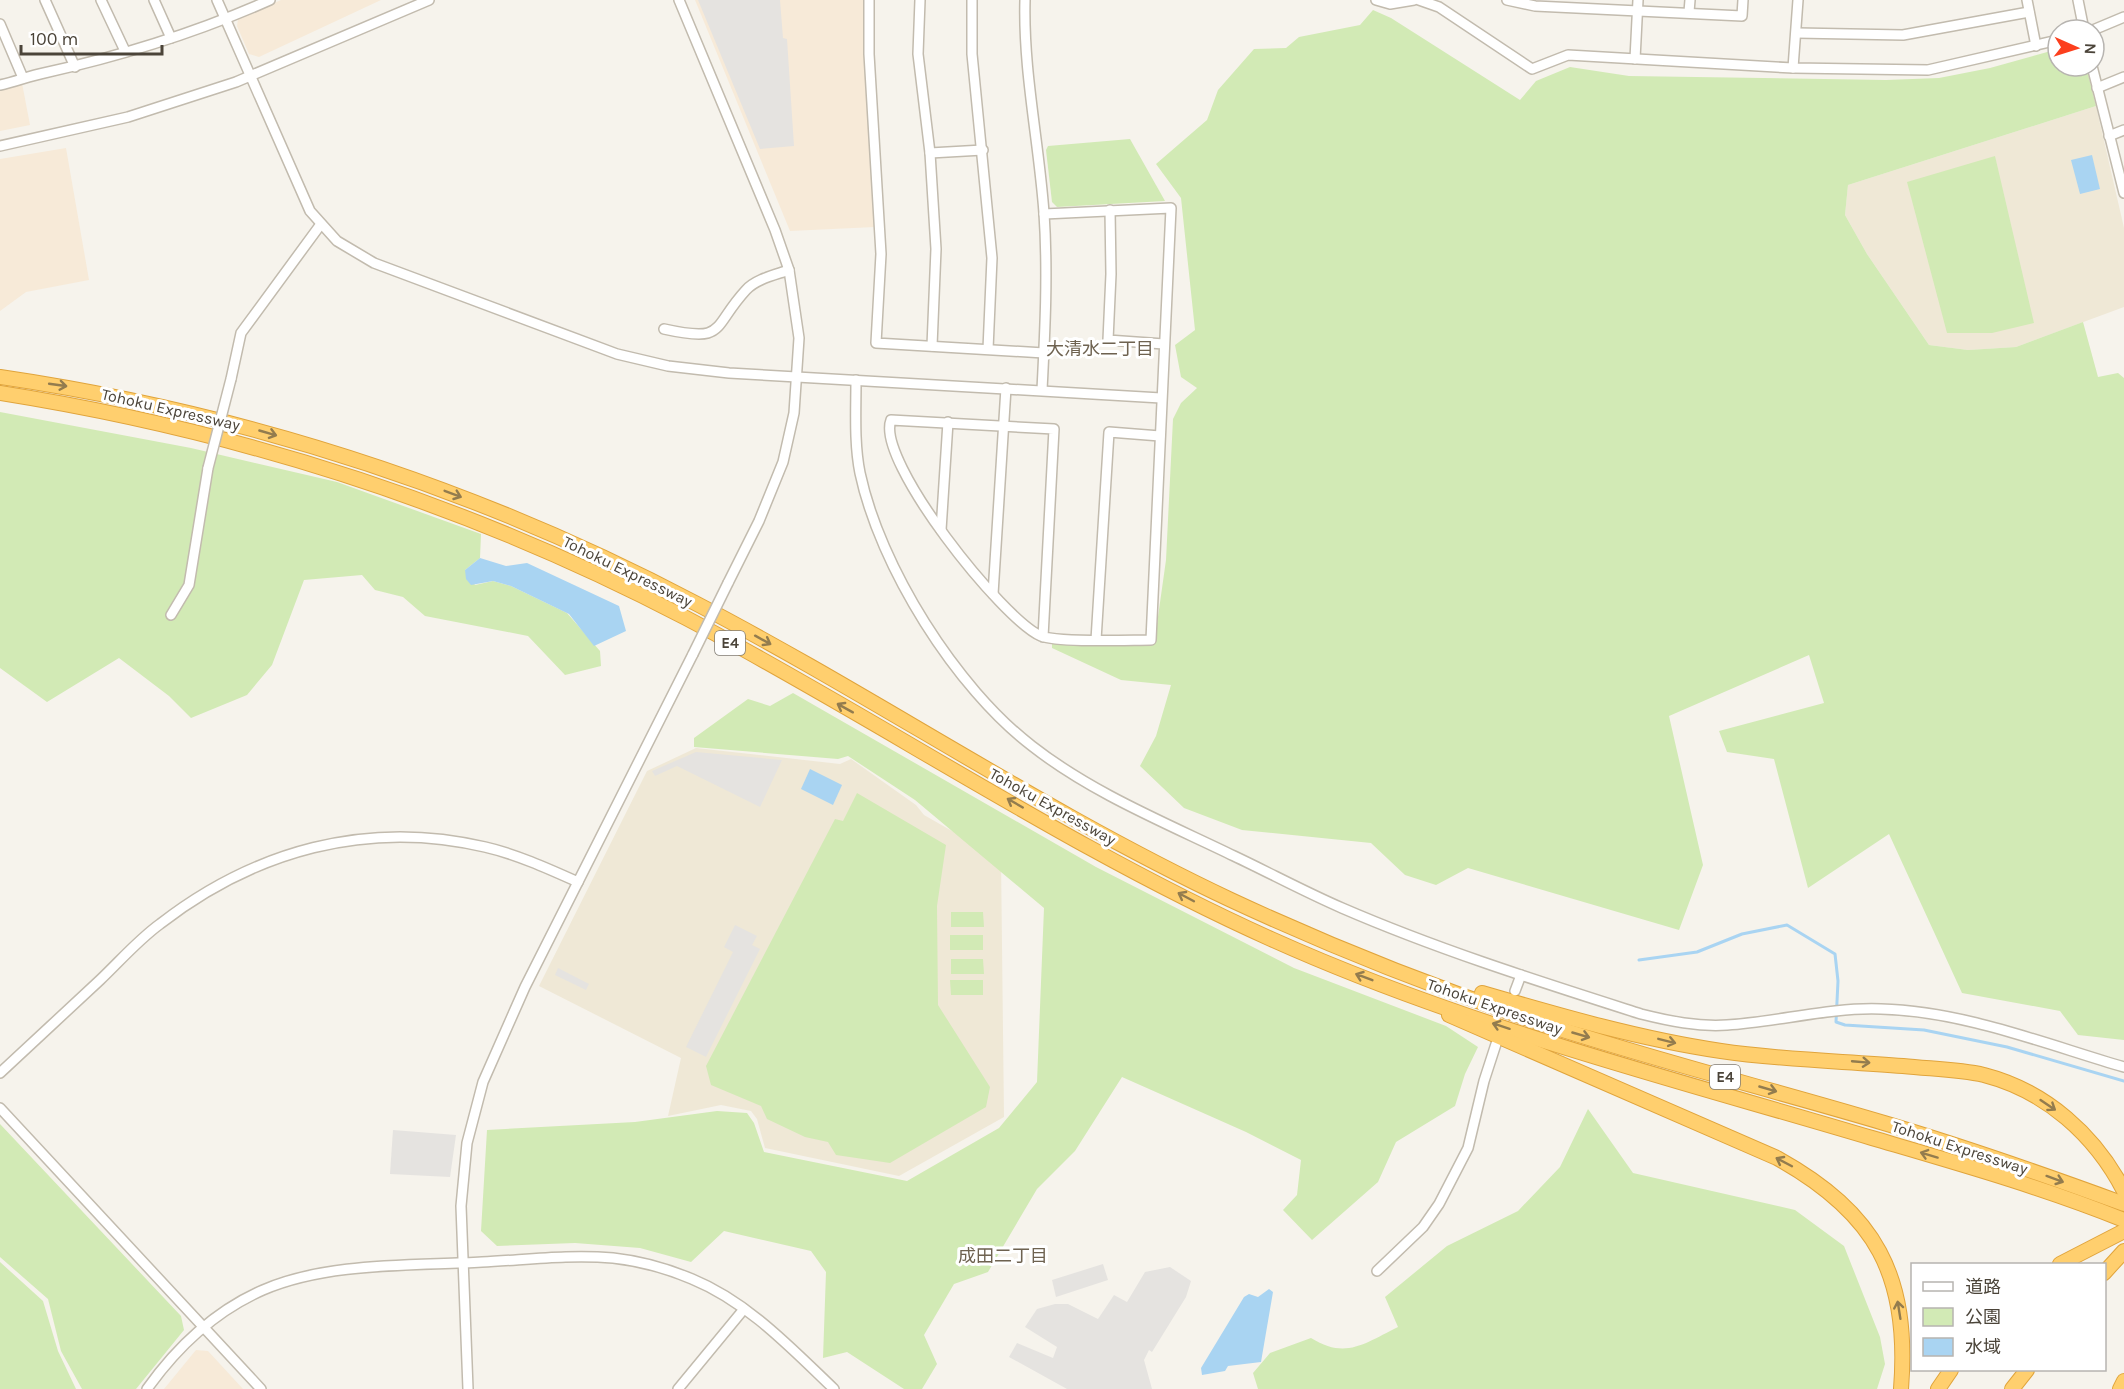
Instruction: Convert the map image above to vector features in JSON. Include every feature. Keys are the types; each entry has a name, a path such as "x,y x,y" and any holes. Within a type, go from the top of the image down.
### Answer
{"highway":[{"name":"Tohoku Expressway","path":"0,376 77,388 258,429 340,454 513,517 695,603 1124,846 1227,898 1329,944 1432,985 1544,1024 1891,1125 2012,1163 2124,1204"},
{"name":"Tohoku Expressway","path":"0,393 154,421 252,446 408,495 504,532 686,618 1114,860 1208,909 1324,962 1418,998 1558,1044 2008,1179 2124,1220"},
{"path":"1329,944 1547,1012 1679,1044 1760,1056 1982,1075 2004,1081 2045,1102 2066,1117 2086,1136 2113,1171 2124,1191"},
{"path":"1418,998 1468,1026 1777,1158 1806,1174 1833,1195 1869,1233 1895,1286 1902,1338 1901,1389"},
{"path":"2062,1263 2124,1231"},
{"path":"2106,1271 2124,1251"},
{"path":"1938,1389 1951,1371"},
{"path":"2012,1389 2026,1371"},
{"path":"2120,1389 2124,1381"}],"street":[{"path":"45,0 75,67"},
{"path":"101,0 124,51"},
{"path":"154,0 171,38"},
{"path":"217,0 303,199 337,241 374,263 616,354 688,369 1161,398"},
{"path":"0,85 75,67 171,38 226,19 270,0"},
{"path":"0,146 128,117 249,78 429,0"},
{"path":"468,1389 461,1263 462,1172 483,1082 525,987 728,583 783,462 790,435 798,377 797,318 789,270 775,230 679,0"},
{"path":"869,0 868,54 881,254 876,344 1044,353"},
{"path":"920,0 918,54 930,153 936,249 932,346"},
{"path":"972,0 972,54 992,258 988,349"},
{"path":"1025,0 1024,41 1044,214 1046,278 1042,390"},
{"path":"1376,0 1390,4 1414,0"},
{"path":"1419,0 1439,7 1532,69 1568,56 1793,68 1928,70 2046,43"},
{"path":"1507,0 1534,6 1637,5 1742,16 1743,0"},
{"path":"1689,12 1690,0"},
{"path":"1793,68 1798,0"},
{"path":"2026,0 2036,46"},
{"path":"2078,0 2082,18"},
{"path":"1635,59 1637,5"},
{"path":"1797,33 1903,35 2029,12"},
{"path":"2106,25 2124,17"},
{"path":"0,24 23,78"},
{"path":"2097,88 2124,77"},
{"path":"2095,78 2123,187"},
{"path":"2109,136 2124,130"},
{"path":"930,153 983,150"},
{"path":"1043,637 1054,429 1003,424 891,420 888,426 905,475 916,495 993,594 1017,619 1043,637 1151,640 1171,208 1044,214"},
{"path":"1110,210 1111,274 1108,340 1164,344"},
{"path":"171,615 189,585 208,468 241,333 321,224"},
{"path":"664,328 702,335 715,330 725,321 748,288 764,278 789,270"},
{"path":"856,380 859,464 877,527 941,649 1008,727 1034,748 1084,781 1332,903 1450,950 1521,975 1670,1021 1726,1025 1829,1011 1881,1009 1952,1018 2124,1067"},
{"path":"993,594 1006,388"},
{"path":"941,530 948,422"},
{"path":"1096,640 1109,432 1160,435"},
{"path":"0,1073 158,925 206,892 250,868 305,848 345,840 389,836 452,840 487,848 578,882"},
{"path":"1515,991 1521,975"},
{"path":"1377,1271 1423,1227 1439,1204 1468,1148 1484,1081 1496,1044"},
{"path":"0,1108 261,1389"},
{"path":"147,1389 176,1352 203,1327 263,1290 313,1275 356,1269 574,1257 640,1262 694,1279 744,1308 764,1323 834,1389"},
{"path":"678,1389 744,1308"}],"shaded area":[{"path":"281,0 381,0 259,57 249,54 237,26 238,19"},
{"path":"695,0 865,0 863,38 875,227 790,231"},
{"path":"698,0 780,0 783,38 787,39 794,146 760,149"},
{"path":"22,83 30,125 0,131 0,87"},
{"path":"2096,106 2124,228 2124,307 2016,347 1968,350 1929,345 1867,254 1845,215 1848,185"},
{"path":"66,148 89,280 26,292 0,311 0,159"},
{"path":"696,748 840,764 851,759 916,805 924,815 1001,859 1004,1117 899,1176 765,1148 757,1119 751,1111 721,1105 668,1116 681,1058 539,986 647,771"},
{"path":"696,752 782,760 760,807 677,766 655,776 652,771"},
{"path":"735,925 757,936 752,945 760,949 706,1057 686,1047 733,952 724,947"},
{"path":"558,968 589,984 586,990 555,975"},
{"path":"393,1130 456,1135 450,1177 390,1174"},
{"path":"1103,1264 1108,1280 1056,1297 1052,1280"},
{"path":"1170,1267 1191,1281 1186,1297 1152,1352 1149,1350 1144,1360 1152,1389 1067,1389 1009,1357 1017,1343 1053,1358 1057,1347 1025,1327 1037,1309 1055,1304 1068,1304 1098,1319 1114,1295 1127,1302 1145,1272"},
{"path":"196,1350 208,1351 243,1389 164,1389"}],"green space":[{"path":"1373,10 1391,18 1520,100 1536,81 1570,67 1629,76 1886,80 1939,78 1990,68 2046,52 2046,78 2089,78 2096,106 1848,185 1845,215 1867,254 1929,345 1968,350 2016,347 2083,322 2098,377 2118,373 2124,378 2124,1040 2078,1035 2060,1011 1962,993 1889,834 1808,888 1774,759 1727,752 1719,731 1824,703 1809,655 1669,716 1703,865 1679,930 1468,868 1436,885 1405,875 1371,843 1242,830 1184,808 1140,766 1156,736 1171,685 1121,680 1052,648 1052,641 1154,645 1166,560 1173,419 1181,403 1197,388 1181,377 1175,345 1195,330 1181,198 1156,164 1207,120 1218,90 1254,49 1286,48 1299,37 1360,25"},
{"path":"1130,139 1165,201 1057,207 1052,202 1046,150 1048,146"},
{"path":"1995,156 2034,323 1992,333 1947,333 1907,182"},
{"path":"0,412 191,448 337,482 481,534 480,558 465,570 475,585 493,581 511,586 567,613 600,651 601,666 565,675 528,636 425,616 403,597 375,590 362,575 304,580 272,665 247,695 191,718 169,696 119,658 47,702 0,668"},
{"path":"793,693 1096,867 1294,968 1446,1026 1478,1047 1465,1074 1455,1106 1396,1142 1378,1182 1312,1240 1283,1210 1297,1195 1301,1160 1246,1132 1122,1077 1075,1151 1037,1189 988,1272 954,1284 924,1335 937,1364 922,1389 904,1389 847,1352 823,1358 826,1272 811,1251 724,1231 691,1262 640,1248 575,1243 497,1246 481,1231 487,1130 635,1122 717,1111 747,1113 754,1123 764,1152 907,1181 999,1128 1037,1082 1044,908 915,800 848,756 838,759 694,747 694,738 748,699 770,706"},
{"path":"857,793 946,845 937,906 938,1005 990,1087 986,1107 890,1163 836,1155 828,1142 805,1137 767,1119 761,1106 711,1085 706,1066 835,819 843,821"},
{"path":"951,912 983,912 984,927 951,927"},
{"path":"950,935 983,935 983,950 950,950"},
{"path":"951,959 983,959 984,974 951,974"},
{"path":"950,980 983,980 983,995 951,995"},
{"path":"1588,1109 1633,1173 1795,1210 1844,1246 1880,1337 1885,1364 1877,1389 1258,1389 1253,1373 1270,1353 1311,1338 1335,1348 1355,1347 1398,1327 1385,1297 1447,1246 1518,1211 1560,1167"},
{"path":"0,1124 181,1316 184,1330 136,1389 82,1389 61,1351 48,1299 0,1257"},
{"path":"0,1262 43,1301 58,1351 76,1389 0,1389"}],"water":[{"path":"2092,155 2100,189 2080,194 2071,160"},
{"path":"480,558 506,566 527,563 619,606 626,631 594,646 569,614 511,586 493,581 471,585 466,579 465,570"},
{"path":"810,769 842,785 833,805 801,789"},
{"path":"1269,1289 1273,1292 1261,1362 1228,1366 1225,1371 1202,1375 1201,1368 1244,1297 1249,1294 1258,1297"}],"waterway":[{"path":"1639,960 1697,952 1742,934 1787,925 1835,954 1838,981 1836,1022 1845,1025 1924,1030 2007,1047 2124,1081"}],"district":[{"name":"大清水二丁目","path":"1100,349"},
{"name":"成田二丁目","path":"1003,1256"}]}
